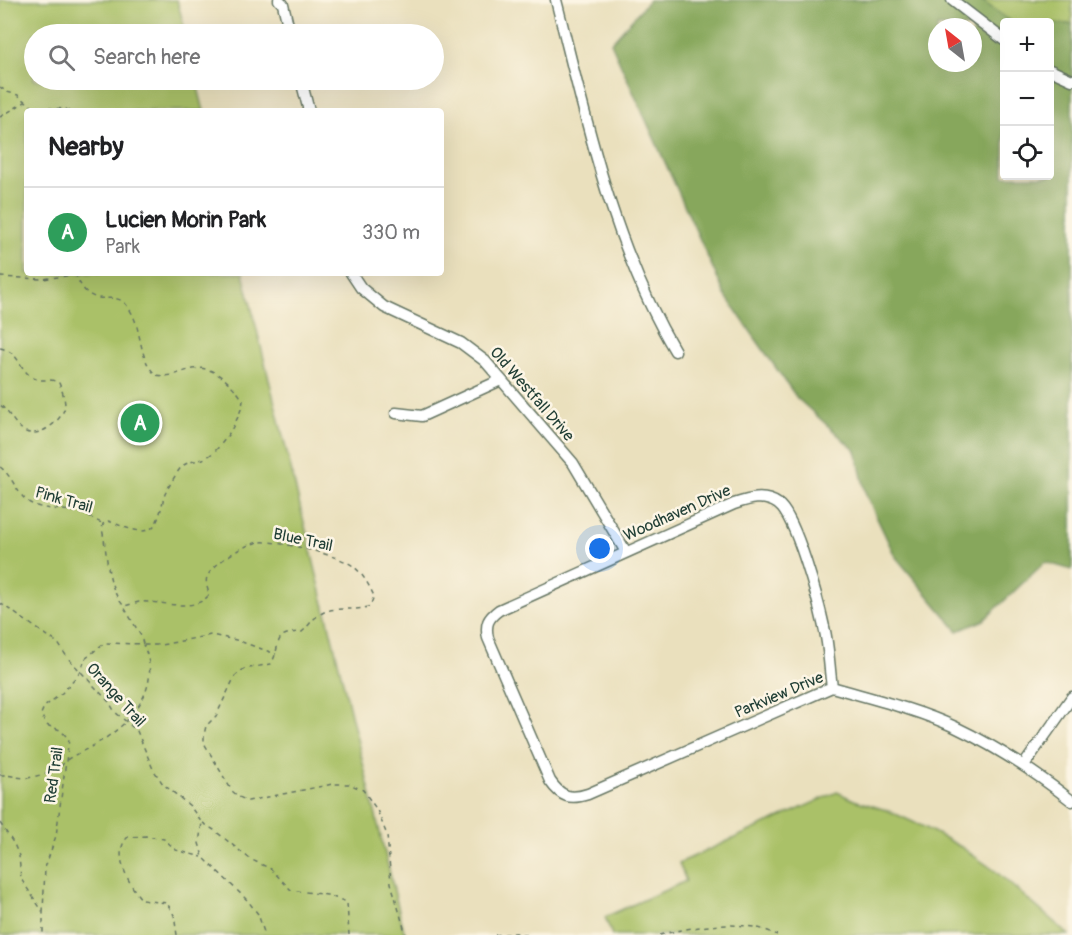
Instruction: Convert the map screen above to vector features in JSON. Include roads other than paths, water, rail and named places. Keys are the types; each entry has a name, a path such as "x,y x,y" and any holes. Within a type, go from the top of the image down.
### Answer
{"street":[{"path":"279,0 283,4 288,24"},
{"path":"556,0 604,187 644,288 675,351"},
{"path":"952,0 1000,36"},
{"path":"1054,72 1072,80"},
{"path":"304,90 308,108"},
{"name":"Old Westfall Drive","path":"353,276 361,288 384,307 474,351 573,464 626,552"},
{"path":"396,413 422,416 501,380"},
{"name":"Woodhaven Drive","path":"557,791 550,781 488,638 486,629 488,620 499,610 747,500 760,498 778,504 789,518 825,629 832,687"},
{"name":"Parkview Drive","path":"557,791 566,797 577,798 588,794 832,687 925,715 954,727 1024,765 1072,801"},
{"path":"1024,765 1072,697"}],"place":[{"name":"Lucien Morin Park","path":"140,423"}]}
